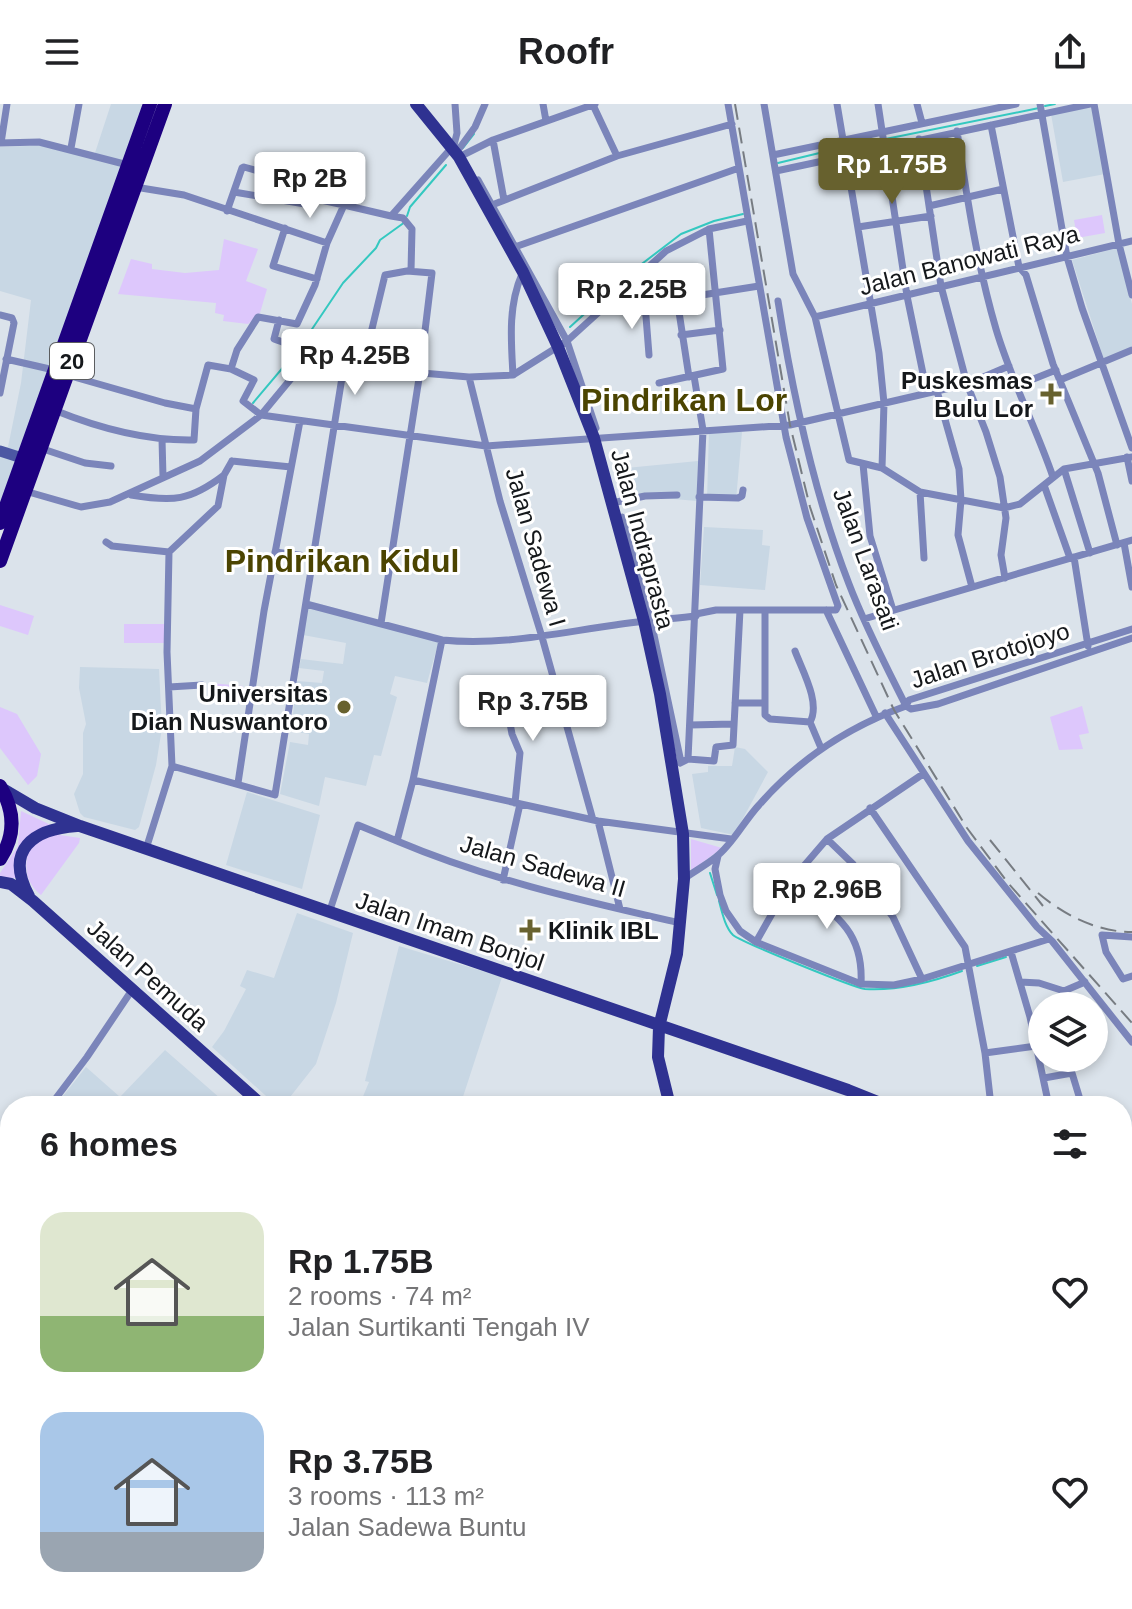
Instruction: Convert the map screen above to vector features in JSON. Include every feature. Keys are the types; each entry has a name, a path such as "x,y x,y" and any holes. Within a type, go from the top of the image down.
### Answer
{"highway":[{"name":"20","path":"0,561 54,410 60,373 150,104"},
{"name":"20","path":"0,523 22,458 60,373 165,104"},
{"path":"0,859 12,834 13,819 10,804 1,787"}],"main road":[{"name":"Jalan Indraprasta","path":"416,104 457,152 491,206 562,344 596,438 611,503 647,621 660,694 680,763 684,879 675,966 659,1027 658,1057 668,1096"},
{"path":"0,451 22,458"},
{"name":"Jalan Imam Bonjol","path":"1,787 35,808 80,826 850,1096"},
{"path":"33,901 21,876 20,861 24,847 41,833 80,826"},
{"name":"Jalan Pemuda","path":"0,882 11,884 33,901 252,1096"}],"street":[{"path":"7,104 0,143 39,142 128,165"},
{"path":"71,148 79,104"},
{"path":"423,104 457,152"},
{"path":"455,104 457,152"},
{"path":"391,216 457,152 475,127 485,104"},
{"path":"543,104 546,121"},
{"path":"457,152 594,104 617,156"},
{"path":"306,604 442,640 476,641 542,637 716,610 838,609 807,518 786,425 728,104"},
{"path":"764,104 793,274 815,317 848,457 882,468 920,492 1004,508 1020,504 1064,469 1129,457 1132,481"},
{"path":"837,104 871,304 884,403 882,468"},
{"path":"878,104 907,296 927,393"},
{"path":"917,104 922,123"},
{"path":"956,104 958,115"},
{"path":"776,171 882,134 994,106 1016,104"},
{"path":"773,155 883,147 991,125 1041,111 1092,104 1132,295"},
{"path":"1041,111 1067,257 1132,448"},
{"path":"491,206 617,156 732,124"},
{"path":"991,125 1019,267 1026,275 1056,370 1124,543 1132,587"},
{"path":"957,131 982,278 1016,386 1036,428 1053,477"},
{"path":"919,139 941,286 967,384 1000,477 1007,526 1001,555 1005,578"},
{"path":"493,140 504,200"},
{"path":"227,211 242,168 313,187 312,198 307,204 234,192"},
{"path":"562,344 513,248 739,168"},
{"path":"135,187 184,195 327,243"},
{"path":"929,206 1003,189"},
{"path":"312,198 406,221 413,232 411,271"},
{"path":"231,369 237,350 253,322 260,317 297,324 344,205"},
{"path":"858,227 931,216"},
{"path":"304,363 469,377 513,375 562,344 666,251 709,229 747,221"},
{"path":"285,228 273,266 317,279"},
{"path":"659,383 723,369 709,229"},
{"name":"Jalan Banowati Raya","path":"815,317 1132,241"},
{"path":"363,366 385,275 430,272 433,275 420,372 381,623"},
{"path":"513,375 510,334 513,298 523,272"},
{"path":"633,282 645,304 649,355"},
{"path":"645,304 759,286"},
{"path":"677,299 681,335 703,430 690,725 680,763 714,761 716,747 733,745 740,610"},
{"name":"Jalan Larasati","path":"778,301 801,422 828,521 864,619 906,706"},
{"path":"0,315 14,320 0,393"},
{"path":"25,491 81,507 131,495 200,461 261,415 304,363 303,354 297,348 274,339 279,320"},
{"path":"681,335 720,330"},
{"path":"1060,380 1132,350"},
{"path":"6,359 196,409"},
{"path":"54,410 81,421 162,439 194,440 196,409 208,365 231,369 254,380 243,401 261,415 486,446 786,425 967,384 1009,366"},
{"path":"172,766 275,795 344,365"},
{"path":"1016,386 1056,370"},
{"name":"Jalan Sadewa I","path":"469,377 500,501 620,909"},
{"path":"937,391 959,469 961,500 958,535 972,587"},
{"path":"238,783 275,552 300,421"},
{"path":"596,438 647,621"},
{"path":"162,439 163,477"},
{"path":"222,445 232,461"},
{"path":"40,448 85,463 111,466"},
{"path":"232,461 291,467"},
{"path":"146,849 172,766 169,552 219,502 224,475 232,461"},
{"path":"863,464 870,536 893,610"},
{"path":"1064,469 1090,553"},
{"path":"131,495 161,499 194,495 224,475"},
{"path":"1044,485 1072,558 1089,648"},
{"path":"699,497 738,498 743,490"},
{"path":"920,492 924,558"},
{"path":"611,503 645,496 677,495"},
{"path":"106,542 112,546 169,552"},
{"path":"864,619 1124,543"},
{"path":"275,552 314,557"},
{"path":"826,610 876,716"},
{"path":"765,611 765,715 770,719 810,722"},
{"name":"Jalan Brotojoyo","path":"1132,629 1089,648 1040,669 938,704 911,709 906,706 909,700 1037,660 1089,648 1132,638"},
{"path":"397,841 442,640"},
{"path":"795,651 814,705 810,722"},
{"path":"1037,660 1040,669"},
{"path":"169,687 202,685"},
{"path":"503,685 512,734 520,753 517,804 503,880"},
{"path":"934,693 938,704"},
{"path":"252,695 292,699"},
{"path":"735,703 764,703"},
{"path":"684,879 718,856 770,793 821,748 876,716 906,706"},
{"path":"885,713 968,841 1132,1042"},
{"path":"810,722 821,748"},
{"path":"690,725 733,724"},
{"path":"756,942 790,882 827,839 923,774"},
{"path":"413,780 595,820 731,839"},
{"path":"870,808 963,942 970,965 990,1096"},
{"name":"Jalan Sadewa II","path":"329,913 358,825 503,880 680,923"},
{"path":"827,839 853,864 893,917 922,979"},
{"path":"718,856 716,877 726,911 740,931 756,942 861,984 894,985 922,979 1049,939"},
{"path":"790,882 825,907 853,937 862,961 861,984"},
{"path":"1132,937 1102,935 1106,952 1123,979 1132,976"},
{"path":"1011,952 1028,1014"},
{"path":"1020,982 1039,983 1064,991 1085,982"},
{"path":"58,1096 132,990"},
{"path":"985,1053 1028,1047"},
{"path":"1042,1072 1047,1096"},
{"path":"1044,1078 1072,1073 1079,1096"}],"shaded area":[{"path":"111,104 143,104 0,510 0,448 8,447 21,383 31,300 0,291 0,147 52,145 93,159"},
{"path":"1092,107 1105,174 1063,182 1051,114"},
{"path":"1102,215 1105,233 1077,238 1074,220"},
{"path":"224,239 258,249 246,281 267,289 260,313 248,324 223,321 224,315 215,313 216,303 118,294 131,259 152,264 152,269 185,273 219,270"},
{"path":"1117,248 1132,304 1132,352 1105,363 1072,260"},
{"path":"709,431 742,432 736,500 707,500"},
{"path":"698,461 697,501 662,498 624,500 616,469"},
{"path":"704,527 763,530 762,545 770,546 765,590 700,585"},
{"name":"Universitas Dian Nuswantoro","path":"309,601 440,637 427,683 395,676 390,694 397,697 381,756 374,755 366,786 325,777 319,806 280,794 290,742 308,745 309,734 291,731 297,681 322,683 324,671 299,668 301,659 343,664 346,643 303,635"},
{"path":"0,605 34,616 28,635 0,626"},
{"path":"124,624 168,624 168,643 124,643"},
{"name":"Universitas Dian Nuswantoro","path":"80,667 159,669 162,728 156,765 139,827 135,830 84,817 80,813 74,794 83,774 83,733 86,724 79,688"},
{"path":"210,683 243,686 241,703 209,700"},
{"path":"1082,706 1089,733 1079,735 1083,749 1059,750 1050,717"},
{"path":"0,707 17,714 41,754 37,776 28,785 0,748"},
{"path":"735,747 745,749 768,772 734,835 701,828 692,774 708,772 708,766 732,766"},
{"path":"247,792 320,815 302,889 226,865"},
{"path":"21,811 51,825 34,833 18,878 0,878 0,873 18,846"},
{"path":"53,834 80,838 41,895 31,885 27,874 28,848"},
{"path":"691,839 722,848 691,871"},
{"path":"297,913 353,933 336,1003 316,1064 291,1096 266,1096 212,1047 246,989 240,986 247,970 274,978"},
{"path":"399,946 502,977 463,1096 363,1096 369,1082 365,1081"},
{"path":"165,1050 218,1096 121,1096"},
{"path":"86,1067 119,1096 63,1096"}],"waterway":[{"path":"1045,106 1055,104"},
{"path":"778,163 1039,108"},
{"path":"463,148 474,134"},
{"path":"407,216 410,207 446,165"},
{"path":"570,327 626,276 681,234 743,214"},
{"path":"300,347 343,283 380,240 405,222"},
{"path":"253,403 296,352"},
{"path":"710,873 717,895"},
{"path":"719,901 733,935 857,987 902,987 962,971"},
{"path":"977,966 1006,957"}],"railway":[{"path":"735,104 790,425 810,507 836,585 894,710 967,828 1008,883 1132,1023"},
{"path":"990,840 1043,906"},
{"path":"1038,893 1082,921 1106,929 1132,932"}],"place":[{"name":"Puskesmas Bulu Lor","path":"1051,394"},
{"name":"Universitas Dian Nuswantoro","path":"344,707"},
{"name":"Klinik IBL","path":"530,930"}],"district":[{"name":"Pindrikan Lor","path":"684,400"},
{"name":"Pindrikan Kidul","path":"342,561"}]}
